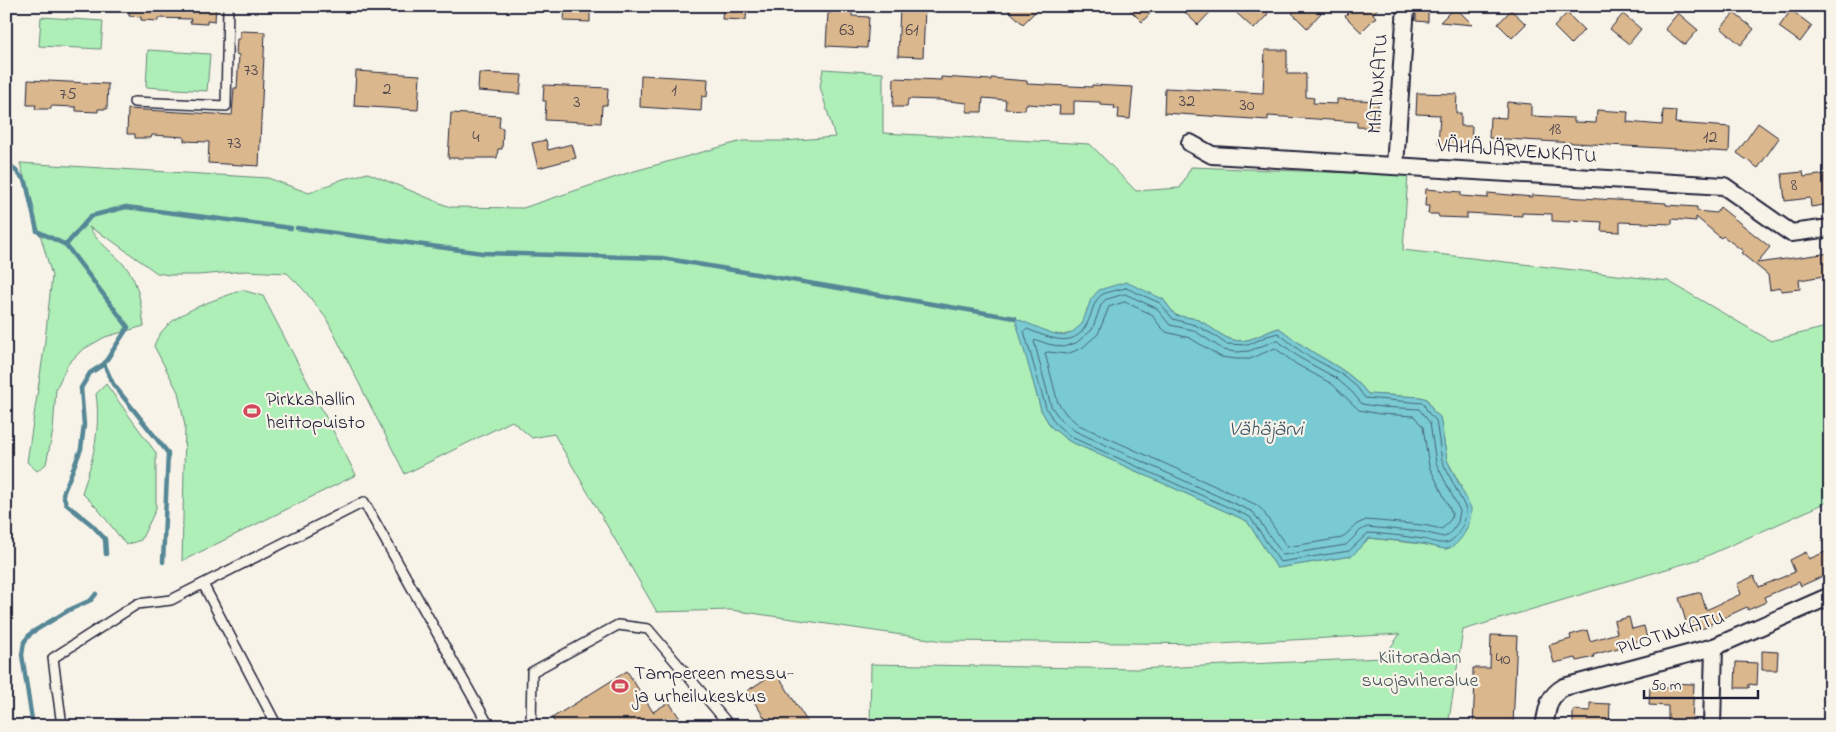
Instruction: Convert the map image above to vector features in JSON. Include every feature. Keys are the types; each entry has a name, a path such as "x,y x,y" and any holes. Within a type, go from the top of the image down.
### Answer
{"street":[{"name":"MATINKATU","path":"1395,166 1406,6"},
{"name":"VÄHÄJÄRVENKATU","path":"1190,143 1212,155 1724,186 1791,233 1830,228"},
{"name":"PILOTINKATU","path":"1544,726 1550,700 1556,692 1564,687 1714,647 1830,596"},
{"path":"1712,726 1714,647"}],"lane":[{"path":"134,102 226,106 228,6"},
{"path":"62,726 53,658 137,604 171,600 364,502 489,726"},
{"path":"203,584 277,726"},
{"path":"531,726 532,672 618,624 648,629 730,726"}],"green space":[{"path":"41,17 103,21 101,49 39,46"},
{"path":"148,50 210,54 207,91 146,87"},
{"name":"Kiitoradan suojaviheralue","path":"823,69 883,73 883,133 1090,144 1136,191 1180,188 1191,167 1408,175 1403,250 1668,281 1771,341 1830,326 1830,501 1700,559 1463,630 1448,726 870,726 871,664 1136,669 1383,658 1400,634 1219,644 943,641 731,610 657,612 554,434 532,438 512,421 405,474 326,318 304,290 287,273 246,271 198,275 169,275 157,273 108,238 89,227 96,238 126,267 134,280 139,295 144,326 105,337 82,350 68,364 56,389 53,431 46,464 37,471 27,462 44,349 52,276 20,163 268,178 309,193 343,179 368,173 450,207 523,208 631,172 742,141 784,141 835,137 820,87","holes":["1163,299 1175,315 1198,320 1227,338 1240,341 1251,339 1279,328 1304,347 1348,374 1368,394 1427,399 1433,411 1440,417 1447,460 1461,486 1446,549 1422,544 1369,538 1351,556 1277,568 1247,521 1069,441 1051,427 1041,410 1016,319 1041,330 1059,335 1075,331 1083,323 1087,309"]},
{"name":"Pirkkahallin heittopuisto","path":"242,290 263,296 356,475 182,561 185,426 178,392 154,346 168,325 179,317 204,304"},
{"path":"106,384 156,453 156,509 141,540 126,545 98,509 82,493 90,469 97,432 96,394"}],"water":[{"name":"Vähäjärvi","path":"1126,282 1163,299 1175,315 1198,320 1233,340 1251,339 1279,328 1304,347 1347,374 1368,394 1427,399 1433,411 1440,417 1447,460 1471,508 1468,526 1461,538 1452,547 1446,549 1416,543 1369,538 1352,556 1277,568 1247,521 1069,441 1051,427 1041,410 1015,318 1051,333 1064,336 1082,324 1091,299 1099,290"}],"building":[{"path":"129,6 216,6 215,21 207,20 207,24 190,23 191,19 158,18 158,21 141,20 141,17 129,16"},
{"path":"565,6 590,6 590,22 564,21"},
{"path":"723,6 747,6 746,20 722,19"},
{"path":"831,6 852,6 852,16 869,17 867,48 826,46 828,13 831,13"},
{"path":"900,6 925,7 923,57 898,56"},
{"path":"1004,6 1041,6 1023,24"},
{"path":"1126,6 1157,6 1142,22"},
{"path":"1178,6 1216,6 1198,25"},
{"path":"1229,6 1260,6 1268,14 1254,29"},
{"path":"1299,6 1314,6 1321,13 1307,28 1292,13"},
{"path":"1355,6 1380,6 1373,14 1376,17 1361,32 1345,16"},
{"path":"1416,6 1428,7 1428,22 1416,21"},
{"path":"1455,7 1473,25 1440,22"},
{"path":"1511,10 1526,24 1512,38 1498,24"},
{"path":"1791,10 1812,26 1800,42 1779,27"},
{"path":"1567,13 1584,30 1571,44 1554,27"},
{"path":"1678,13 1698,30 1685,45 1665,29"},
{"path":"1734,13 1754,29 1741,45 1721,28"},
{"path":"1623,14 1641,29 1629,44 1610,29"},
{"path":"240,31 265,32 259,166 208,163 209,142 184,141 184,137 152,135 151,138 135,138 135,134 127,134 128,109 232,115 234,88 237,88 239,55 236,54 237,39 240,39"},
{"path":"1265,50 1287,50 1287,74 1306,74 1306,97 1314,98 1313,103 1337,104 1337,99 1378,101 1377,128 1357,127 1357,122 1316,119 1268,116 1268,120 1164,113 1165,88 1263,93"},
{"path":"356,71 420,75 418,110 354,106"},
{"path":"479,73 522,75 520,94 478,91"},
{"path":"641,75 708,79 707,97 702,96 701,111 640,107"},
{"path":"941,77 991,80 991,78 1027,81 1027,84 1133,87 1130,119 1118,118 1119,109 1114,109 1115,106 1100,105 1100,102 1074,101 1074,114 1059,114 1060,106 1026,104 1025,110 1005,109 1006,100 983,98 982,112 967,112 967,103 940,100 908,99 907,107 893,107 894,78 941,80"},
{"path":"28,80 108,84 107,109 98,109 98,112 76,111 76,107 51,106 51,109 35,109 36,105 27,105"},
{"path":"544,85 608,88 607,105 602,105 601,123 545,120 546,101 543,101"},
{"path":"1417,93 1457,94 1456,113 1461,113 1461,126 1472,126 1471,146 1438,144 1440,115 1416,114"},
{"path":"1507,102 1531,104 1531,116 1574,118 1574,122 1596,123 1597,110 1628,112 1627,122 1662,125 1663,110 1676,111 1675,123 1730,127 1729,152 1489,138 1490,117 1506,118"},
{"path":"451,113 500,116 499,127 503,128 502,149 498,149 497,158 448,158"},
{"path":"1758,123 1779,138 1758,168 1737,153"},
{"path":"546,140 548,150 572,144 576,158 538,168 532,143"},
{"path":"1803,172 1804,177 1827,174 1830,204 1811,207 1810,198 1785,201 1782,174"},
{"path":"1426,189 1461,192 1461,196 1488,198 1488,193 1532,197 1532,195 1666,203 1666,205 1697,207 1697,211 1716,213 1720,207 1770,247 1757,263 1830,253 1830,275 1799,280 1800,289 1781,291 1780,288 1770,290 1768,275 1741,253 1743,251 1723,236 1721,238 1696,217 1696,221 1672,219 1672,224 1620,222 1620,232 1601,231 1602,222 1552,221 1552,214 1522,213 1522,216 1467,213 1467,218 1439,217 1438,214 1428,214 1429,206 1425,206"},
{"path":"1830,550 1830,573 1801,586 1799,582 1764,597 1766,602 1748,610 1747,607 1710,624 1711,626 1689,632 1679,598 1701,592 1706,610 1741,594 1737,584 1754,576 1759,587 1795,572 1790,560 1806,552 1809,559"},
{"path":"1629,617 1632,629 1644,626 1647,638 1593,655 1594,657 1577,661 1576,658 1554,663 1549,645 1571,639 1570,635 1587,630 1590,641 1617,633 1614,621"},
{"path":"1491,635 1517,636 1513,726 1473,726 1475,679 1473,679 1473,668 1490,668"},
{"path":"1762,651 1778,652 1777,670 1762,670"},
{"path":"1736,662 1758,663 1757,685 1749,684 1749,688 1735,688"},
{"name":"Tampereen messu- ja urheilukeskus","path":"627,671 653,712 669,702 685,726 557,726 552,718"},
{"path":"776,672 810,726 770,726 747,691"},
{"path":"1669,683 1694,684 1692,722 1668,721 1668,706 1649,705 1650,687 1669,688"},
{"path":"1590,703 1610,704 1609,726 1573,725 1573,710 1590,711"}],"waterway":[{"path":"6,160 26,182 37,231 66,245 128,327 104,364 113,384 168,453 163,562"},
{"path":"66,245 91,216 126,207 291,228"},
{"path":"297,228 483,253 662,258 1015,318"},
{"path":"104,364 90,373 81,388 84,425 81,449 63,494 66,504 92,525 105,539 106,554"},
{"path":"33,726 22,655 24,642 31,633 69,610 91,600 96,594"}],"place":[{"name":"Pirkkahallin heittopuisto","path":"252,411"},
{"name":"Tampereen messu- ja urheilukeskus","path":"620,686"}]}
